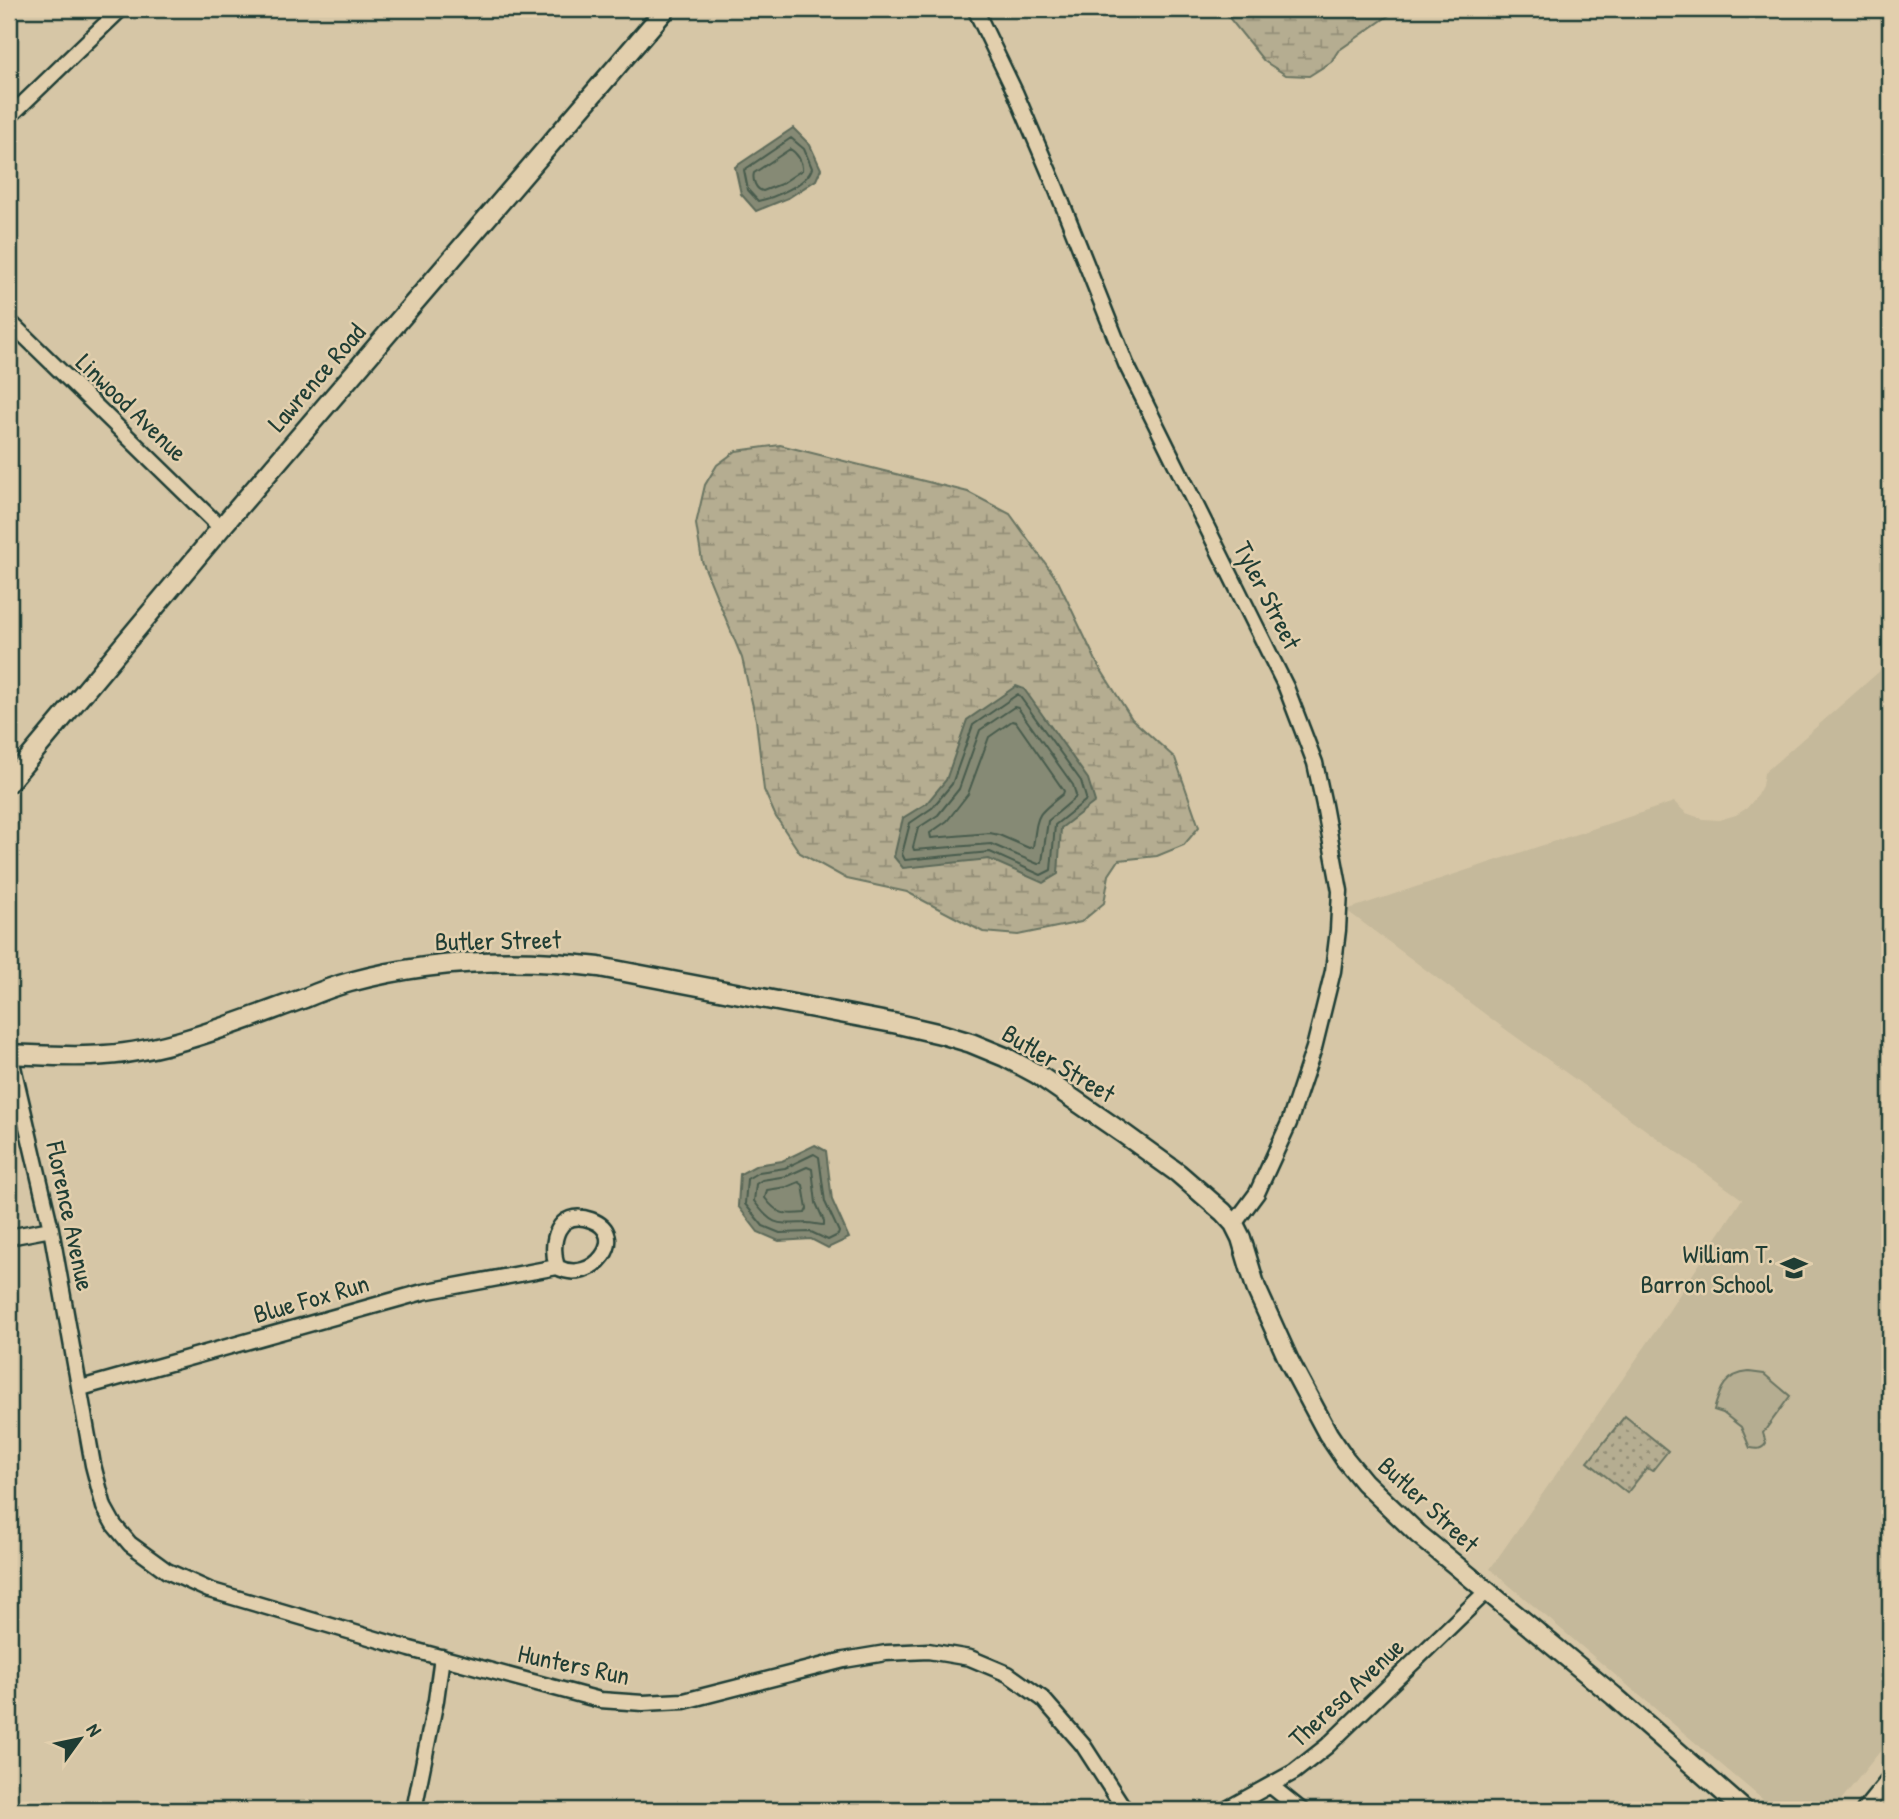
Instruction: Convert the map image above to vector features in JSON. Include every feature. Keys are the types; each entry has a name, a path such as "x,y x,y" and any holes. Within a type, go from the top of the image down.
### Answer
{"street":[{"path":"9,117 121,9"},
{"name":"Lawrence Road","path":"9,782 221,528 666,9"},
{"name":"Tyler Street","path":"975,9 1025,116 1126,364 1286,687 1315,763 1324,805 1340,891 1333,971 1314,1048 1289,1123 1257,1193 1234,1224"},
{"name":"Linwood Avenue","path":"9,321 221,528"},
{"name":"Butler Street","path":"9,1054 106,1055 147,1048 189,1038 349,982 431,967 515,961 599,967 898,1024 971,1043 1005,1057 1037,1074 1081,1104 1178,1173 1223,1212 1234,1224 1241,1238 1256,1288 1270,1321 1311,1402 1345,1459 1364,1482 1445,1558 1614,1696 1744,1810"},
{"name":"Florence Avenue","path":"9,1054 51,1229 81,1388"},
{"path":"9,1237 51,1229"},
{"name":"Blue Fox Run","path":"81,1388 424,1292 557,1267"},
{"name":"Hunters Run","path":"81,1388 93,1465 104,1507 114,1525 130,1544 187,1582 600,1700 643,1703 684,1701 844,1660 886,1653 928,1651 970,1658 990,1665 1017,1680 1043,1699 1083,1745 1125,1810"},
{"name":"Theresa Avenue","path":"1224,1810 1294,1772 1327,1745 1487,1591"},
{"path":"414,1810 442,1657"},
{"path":"1864,1810 1890,1778"},
{"path":"1271,1786 1301,1810"}],"shaded area":[{"name":"William T. Barron School","path":"1890,662 1890,1739 1833,1810 1775,1810 1490,1569 1651,1338 1742,1199 1501,1026 1346,910 1674,802 1686,813 1703,819 1719,820 1736,815 1747,808 1756,797 1762,786 1764,773"}],"green space":[{"path":"1222,9 1398,9 1338,51 1331,62 1309,76 1286,75 1264,61"},
{"path":"780,445 968,492 1010,514 1058,581 1098,665 1132,719 1175,758 1199,827 1184,845 1157,856 1119,860 1109,875 1104,903 1081,922 1018,935 983,932 907,892 847,879 800,853 776,817 764,790 756,720 742,658 702,561 696,524 705,485 717,465 736,451"},
{"path":"1749,1372 1764,1374 1790,1396 1763,1433 1766,1443 1759,1448 1750,1448 1741,1427 1723,1413 1714,1410 1729,1379"},
{"path":"1625,1416 1668,1451 1652,1471 1647,1468 1627,1493 1588,1462"}],"water":[{"path":"793,128 810,145 821,169 816,180 788,198 756,211 741,194 735,167"},
{"path":"1016,686 1024,689 1088,779 1095,802 1061,828 1058,874 1043,883 989,859 903,868 894,857 903,818 927,803 946,780 967,720"},
{"path":"815,1145 826,1151 832,1200 849,1238 828,1248 811,1239 779,1241 758,1232 738,1206 740,1174 757,1165 782,1161"}],"place":[{"name":"William T. Barron School","path":"1794,1268"}]}
